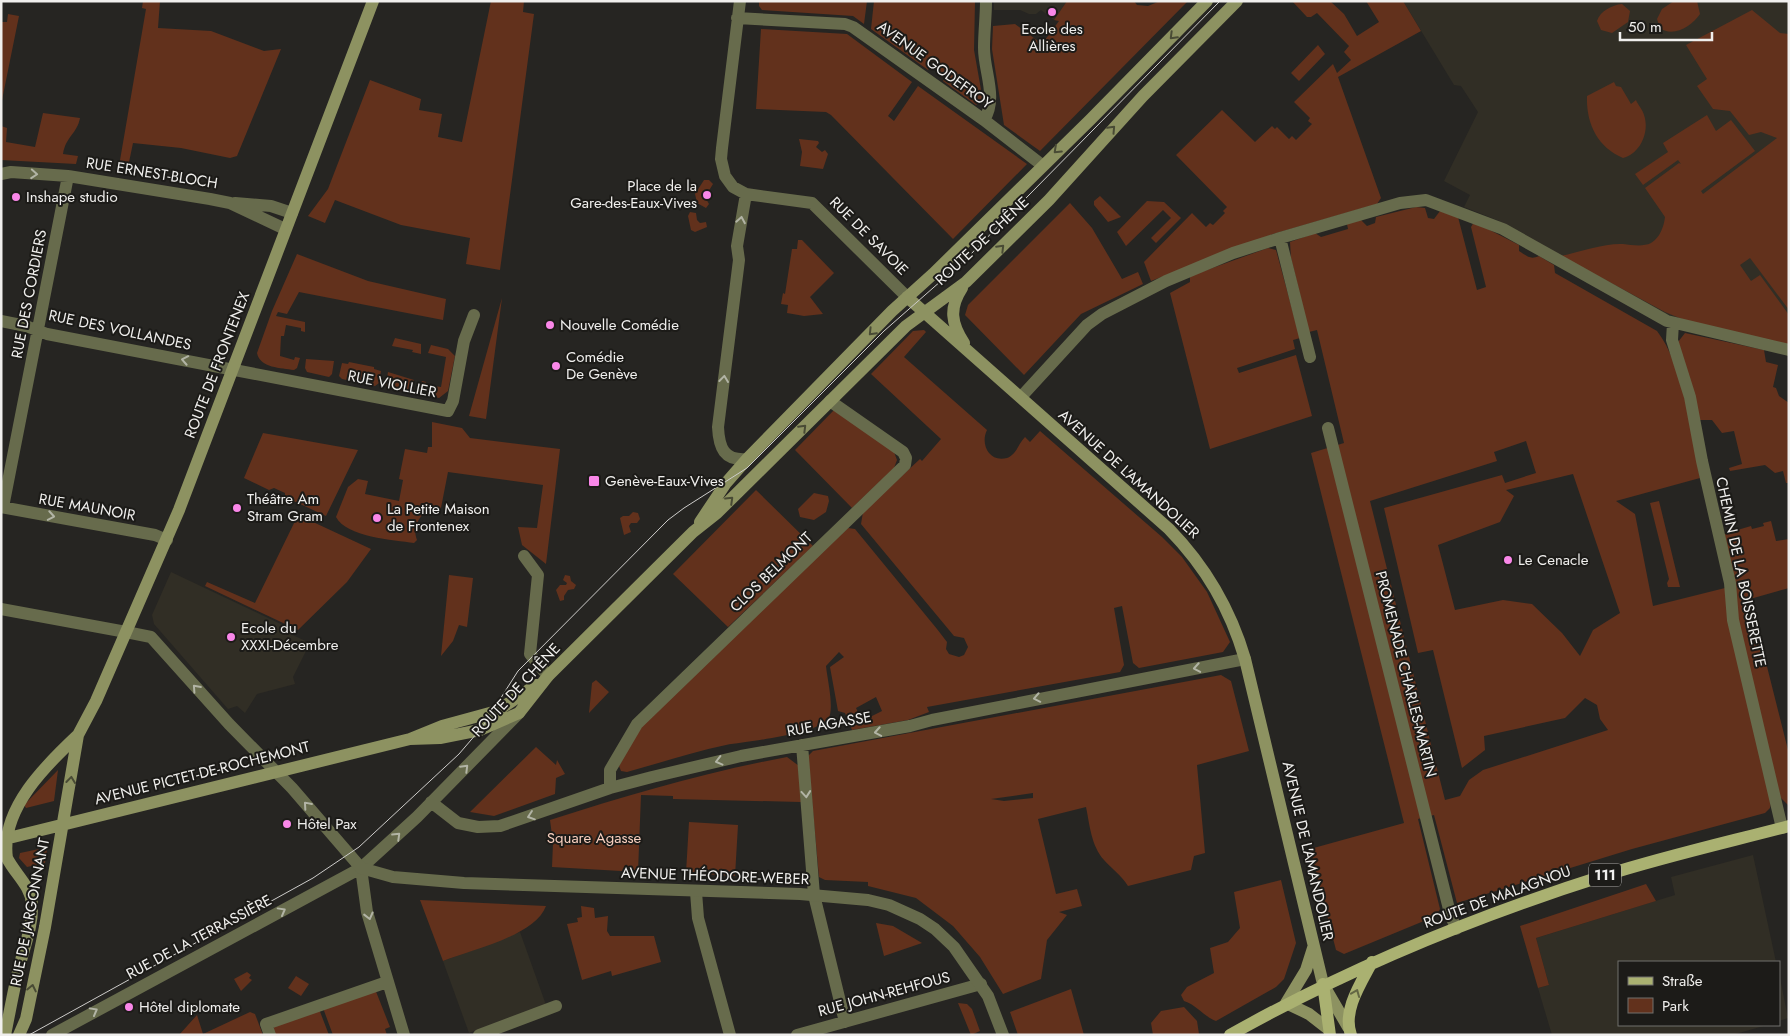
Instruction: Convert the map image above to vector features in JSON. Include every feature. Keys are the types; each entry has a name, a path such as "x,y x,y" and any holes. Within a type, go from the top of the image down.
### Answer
{"main road":[{"name":"ROUTE DE FRONTENEX","path":"78,735 96,701 167,540 372,1"},
{"name":"ROUTE DE CHÊNE","path":"693,532 726,483 747,459 907,297 933,274 1207,1"},
{"name":"ROUTE DE CHÊNE","path":"519,713 548,676 693,532 723,507 906,326 966,282 1049,200 1137,103 1237,1"},
{"path":"966,282 954,303 952,319 963,341 978,359"},
{"name":"AVENUE DE L'AMANDOLIER","path":"907,297 922,313 1021,396 1169,529 1211,580 1227,609 1245,659 1323,984 1349,1031"},
{"name":"AVENUE PICTET-DE-ROCHEMONT","path":"2,840 410,739 442,726 497,711 522,696 548,676"},
{"name":"AVENUE PICTET-DE-ROCHEMONT","path":"410,739 440,738 480,730 519,713"},
{"path":"8,798 27,783 78,735"},
{"name":"RUE DE JARGONNANT","path":"19,1035 26,1019 45,927 78,735"},
{"path":"2,840 2,829 8,810 27,783"},
{"name":"ROUTE DE MALAGNOU","path":"1230,1035 1323,984 1372,962 1456,929 1607,875 1786,827"},
{"name":"RUE DE JARGONNANT","path":"2,840 7,858 31,896 32,914 5,1035"},
{"path":"17,874 36,887 45,887 51,884"},
{"path":"32,914 51,884"},
{"path":"1314,946 1306,970 1286,1003 1306,1012 1328,1032"},
{"path":"1349,1031 1354,997 1372,962"},
{"path":"1323,984 1328,1032"}],"street":[{"path":"740,1 721,159 729,183 746,194 737,246 739,260 718,440 724,453 733,459 747,459"},
{"path":"984,120 990,112 991,100 984,49 986,1"},
{"name":"AVENUE GODEFROY","path":"737,18 845,24 854,27 984,120 1042,165"},
{"name":"RUE ERNEST-BLOCH","path":"1,174 11,172 68,176 230,203 271,206 292,213"},
{"name":"RUE DES CORDIERS","path":"2,507 39,330 68,176"},
{"name":"RUE DE SAVOIE","path":"746,194 812,203 907,297"},
{"path":"1021,396 1079,332 1102,314 1166,281 1233,253 1280,238 1400,203 1426,200 1503,229 1674,323 1789,350"},
{"name":"RUE ERNEST-BLOCH","path":"230,203 285,229"},
{"path":"1280,238 1310,357"},
{"name":"RUE VIOLLIER","path":"233,369 448,411 453,401 464,341 474,315"},
{"name":"RUE DES VOLLANDES","path":"1,321 233,369"},
{"name":"CHEMIN DE LA BOISSERETTE","path":"1674,323 1672,340 1690,397 1702,461 1730,583 1733,620 1786,827"},
{"name":"CLOS BELMONT","path":"610,788 610,770 637,724 905,465 906,458 903,452 830,401"},
{"name":"PROMENADE CHARLES-MARTIN","path":"1328,428 1450,913 1456,929"},
{"name":"RUE MAUNOIR","path":"2,507 155,535 167,540"},
{"path":"524,556 538,576 530,654 548,676"},
{"path":"1,609 151,637 229,724 276,772 361,868 367,912 404,1035"},
{"name":"RUE AGASSE","path":"431,802 458,823 478,827 500,826 610,788 741,756 910,726 932,720 1245,659"},
{"name":"ROUTE DE CHÊNE","path":"361,868 379,854 519,713"},
{"path":"802,745 814,895 845,1022"},
{"name":"AVENUE THÉODORE-WEBER","path":"361,868 393,877 464,883 814,895 868,900 889,905 913,915 945,938 981,984 994,1010 1003,1035"},
{"name":"RUE DE LA TERRASSIÈRE","path":"52,1035 361,868"},
{"path":"696,892 698,918 730,1035"},
{"path":"270,1035 266,1024 387,982"},
{"name":"RUE JOHN-REHFOUS","path":"797,1035 981,984"},
{"path":"479,1035 556,1006"}],"shaded area":[{"name":"Ecole des Allières","path":"994,1 1067,1 1054,20 1041,10 1036,14 1029,14 1020,10 994,10"},
{"path":"1403,1 1789,1 1789,346 1689,322 1664,313 1499,221 1464,207 1470,195 1444,181 1478,112 1461,86 1454,85"},
{"name":"Ecole du XXXI-Décembre","path":"171,572 287,627 286,632 310,643 293,677 295,684 257,694 245,713 237,706 228,709 154,624 152,615"},
{"path":"1753,855 1776,961 1618,961 1618,1026 1764,1026 1732,1035 1552,1035 1538,988 1549,985 1536,938 1675,895 1671,877"},
{"path":"520,932 546,1005 469,1033 443,961"},
{"path":"1780,978 1788,1018 1780,1021"}],"green space":[{"path":"143,1 160,1 158,28 211,31 264,51 281,49 237,156 230,158 181,148 133,143 128,167 119,166 146,9 142,8"},
{"path":"491,1 524,1 523,12 534,14 500,270 466,264 470,238 401,225 335,200 325,223 308,216 328,189 370,80 421,99 419,110 442,114 438,137 462,142"},
{"path":"759,1 867,1 864,24 853,16 762,10 759,6"},
{"path":"874,1 975,1 974,50 983,101 976,105 943,81 946,76 932,66 928,70 871,29"},
{"path":"1067,1 1134,1 1137,5 1148,6 1160,1 1188,1 1040,151 1004,125 992,49 993,26 1015,24 1042,44 1059,21 1054,20"},
{"path":"1292,1 1330,1 1344,14 1357,36 1379,22 1366,1 1403,1 1421,31 1338,77 1381,198 1377,204 1273,234 1151,281 1144,262 1192,213 1206,227 1210,223 1213,225 1225,213 1223,211 1227,207 1176,155 1222,110 1255,142 1272,126 1275,129 1277,127 1289,139 1292,136 1296,140 1312,124 1308,121 1310,118 1294,102 1333,64 1337,73 1351,60 1344,52 1349,46 1317,13 1307,17"},
{"path":"1674,1 1697,1 1700,14 1692,23 1682,29 1671,32 1665,31 1660,28 1657,19 1662,9"},
{"path":"1622,4 1630,11 1628,22 1612,33 1601,30 1597,21 1601,14 1610,7"},
{"path":"1752,10 1780,33 1789,34 1789,310 1750,258 1740,265 1751,281 1760,275 1789,315 1789,346 1689,322 1665,312 1561,256 1609,245 1641,245 1654,241 1661,232 1665,217 1645,188 1679,163 1681,164 1678,160 1643,185 1635,174 1668,152 1663,143 1707,115 1716,131 1731,120 1755,151 1701,191 1703,194 1777,138 1761,132 1749,135 1730,111 1713,109 1697,86 1707,79 1686,45"},
{"path":"8,14 19,16 1,105 1,22 7,22"},
{"path":"761,29 847,34 912,82 888,116 894,121 918,86 1027,164 953,239 831,115 826,112 756,109"},
{"path":"1318,45 1325,54 1299,81 1291,73"},
{"path":"1614,82 1616,86 1621,87 1631,104 1636,100 1646,122 1646,128 1639,147 1629,156 1623,158 1600,141 1591,125 1587,106 1587,96"},
{"path":"43,113 80,118 79,123 66,143 63,154 78,156 76,164 1,160 1,126 7,128 6,142 35,147"},
{"path":"799,139 818,141 819,143 816,147 822,152 825,150 828,154 823,169 800,166 802,152"},
{"path":"704,180 709,180 713,184 705,197 709,204 706,208 697,203 695,194"},
{"path":"1100,196 1121,217 1108,222 1094,205 1094,201"},
{"path":"1147,201 1164,202 1181,218 1156,243 1151,238 1171,218 1163,210 1126,246 1117,232"},
{"path":"1070,203 1092,228 1122,279 1138,272 1143,284 1081,314 1024,375 965,315 968,305"},
{"path":"1416,207 1425,208 1428,218 1434,219 1440,211 1458,217 1477,290 1486,287 1471,227 1474,222 1519,245 1519,251 1526,256 1533,258 1539,256 1554,265 1555,273 1657,331 1674,362 1686,401 1700,478 1616,501 1635,514 1653,606 1725,588 1771,801 1770,808 1765,813 1632,849 1457,903 1434,815 1418,819 1440,909 1436,916 1344,954 1336,950 1310,849 1404,823 1311,453 1344,443 1317,330 1309,332 1291,258 1290,242 1315,233 1321,237 1348,229 1347,224 1361,220 1367,226 1375,223 1376,217","holes":["1526,441 1536,473 1505,483 1502,475 1384,508 1418,653 1433,650 1462,768 1485,750 1484,736 1565,718 1585,698 1597,705 1600,719 1608,730 1483,770 1469,780 1460,796 1445,800 1370,501 1497,461 1494,452","1573,474 1620,613 1593,630 1580,656 1562,633 1532,604 1503,600 1455,610 1438,545 1500,522 1514,496 1506,490"]},
{"path":"690,212 696,213 697,220 700,223 706,222 707,227 695,232 691,230 688,216"},
{"path":"798,240 802,240 834,273 810,297 823,314 804,316 787,313 788,305 781,304 783,293 785,294 792,249 797,249"},
{"path":"1268,248 1276,250 1300,338 1293,340 1295,349 1237,368 1239,373 1296,355 1312,416 1210,449 1170,293 1190,282 1190,276"},
{"path":"297,254 368,281 446,299 443,320 299,292 287,314 278,312 276,316 305,322 305,332 301,331 301,328 286,325 284,336 281,336 280,356 294,360 295,357 300,358 297,368 294,370 277,368 262,362 257,353 272,311"},
{"path":"502,298 486,419 469,416"},
{"path":"924,330 926,332 904,357 987,430 985,441 991,455 995,458 1007,458 1013,454 1025,437 1030,442 1040,431 1162,537 1182,557 1207,592 1230,642 1223,652 1139,668 1133,663 1122,606 1114,608 1124,665 1120,672 927,707 929,712 908,720 852,730 845,713 838,711 830,667 844,657 839,652 826,666 831,709 828,719 821,725 796,733 726,745 627,772 621,771 619,766 642,722 848,528 855,529 937,629 947,642 946,649 949,654 959,657 964,655 968,647 964,638 954,636 861,524 863,512 920,459 922,461 941,439 871,374 913,331","holes":["876,697 882,711 862,721 856,708"]},
{"path":"1685,333 1764,350 1766,362 1778,365 1773,387 1776,388 1779,396 1789,403 1789,483 1786,483 1783,471 1775,473 1765,465 1730,471 1729,468 1742,464 1734,431 1722,433 1712,420 1699,420 1678,342"},
{"path":"395,338 421,344 421,354 412,352 413,350 392,346"},
{"path":"431,345 448,349 455,356 448,391 439,398 421,394 419,391 422,381 426,382 425,385 441,387 446,357 428,353"},
{"path":"306,359 334,361 332,374 329,377 307,372 305,368"},
{"path":"349,362 374,367 374,369 381,371 379,383 375,386 342,379 339,376 342,363 348,364"},
{"path":"388,372 414,380 412,390 409,393 387,388"},
{"path":"834,410 894,452 897,460 894,468 852,508 795,450"},
{"path":"432,422 462,428 470,438 560,449 546,564 522,545 518,527 537,528 543,485 448,472 440,513 424,513 416,526 417,540 414,543 371,536 341,524 336,517 348,487 358,479 368,481 365,494 399,501 403,480 399,479 405,449 427,453 428,447 432,447"},
{"path":"263,433 358,450 326,516 285,497 285,493 274,488 269,490 244,478"},
{"path":"756,490 813,546 728,627 673,574"},
{"path":"814,493 828,496 829,501 826,512 814,520 800,517 798,509"},
{"path":"1659,501 1680,587 1668,587 1667,583 1669,579 1650,503"},
{"path":"633,512 638,513 640,519 637,523 631,523 629,526 631,532 624,535 620,518 629,516"},
{"path":"298,515 371,549 347,582 298,630 205,586 207,582 255,603"},
{"path":"1771,521 1776,541 1789,539 1789,588 1750,599 1789,754 1789,806 1780,797 1739,628 1724,534 1751,526 1752,529 1764,526 1763,523"},
{"path":"449,575 473,578 467,627 459,625 453,641 441,656"},
{"path":"565,575 570,576 571,581 576,585 574,589 568,590 564,600 560,601 556,590 560,585 566,585 567,583 563,580"},
{"path":"1221,675 1231,681 1249,751 1197,765 1205,853 1194,856 1191,870 1128,886 1104,860 1096,848 1086,807 1038,819 1056,894 1077,889 1082,906 1059,912 1067,915 1047,940 1041,979 1003,994 980,957 953,926 916,898 868,886 868,882 825,880 819,877 808,756 813,751","holes":["1033,793 1033,798 1004,801 991,799"]},
{"path":"596,680 609,692 589,713 592,683"},
{"path":"536,747 556,765 557,760 565,774 556,778 555,794 494,816 470,812"},
{"name":"Square Agasse","path":"787,757 799,766 801,802 673,799 673,796 641,795 638,872 552,867 553,843 550,820 667,785"},
{"path":"58,770 54,801 26,808 24,805"},
{"path":"689,822 738,825 735,876 686,873"},
{"path":"44,848 47,850 45,863 27,867 19,858 20,853"},
{"path":"1281,880 1296,943 1284,979 1276,987 1216,1021 1211,1019 1193,1005 1184,1001 1181,995 1187,987 1214,973 1210,948 1228,942 1240,928 1234,892"},
{"path":"1646,884 1656,901 1536,938 1549,985 1538,988 1520,926"},
{"path":"420,900 546,906 540,917 516,934 443,961"},
{"path":"581,906 594,908 595,918 608,916 607,931 610,936 654,936 661,962 612,976 611,971 582,980 567,924 578,922 577,918 582,917"},
{"path":"876,923 893,926 922,943 884,956"},
{"path":"247,972 251,975 249,978 252,980 241,991 234,979"},
{"path":"296,976 309,984 301,996 288,988"},
{"path":"375,989 390,1027 385,1029 387,1035 333,1035 323,1008"},
{"path":"1071,989 1084,1035 1018,1035 1010,1012"},
{"path":"958,1003 967,1004 972,1009 980,1031 971,1035"},
{"path":"1184,1007 1197,1021 1199,1034 1153,1035 1151,1023 1161,1011"},
{"path":"319,1009 329,1035 273,1035 274,1025"},
{"path":"250,1012 255,1014 263,1035 179,1035 197,1015 203,1034"}],"tram line":[{"path":"29,1035 313,878 359,847 459,754 483,726 518,671 668,520 747,468 884,331 966,259 1220,1"}],"place":[{"name":"Ecole des Allières","path":"1052,12"},
{"name":"Place de la Gare-des-Eaux-Vives","path":"707,195"},
{"name":"Inshape studio","path":"16,197"},
{"name":"Nouvelle Comédie","path":"550,325"},
{"name":"Comédie De Genève","path":"556,366"},
{"name":"Genève-Eaux-Vives","path":"594,481"},
{"name":"Théâtre Am Stram Gram","path":"237,508"},
{"name":"La Petite Maison de Frontenex","path":"377,518"},
{"name":"Le Cenacle","path":"1508,560"},
{"name":"Ecole du XXXI-Décembre","path":"231,637"},
{"name":"Hôtel Pax","path":"287,824"},
{"name":"Hôtel diplomate","path":"129,1007"}]}
